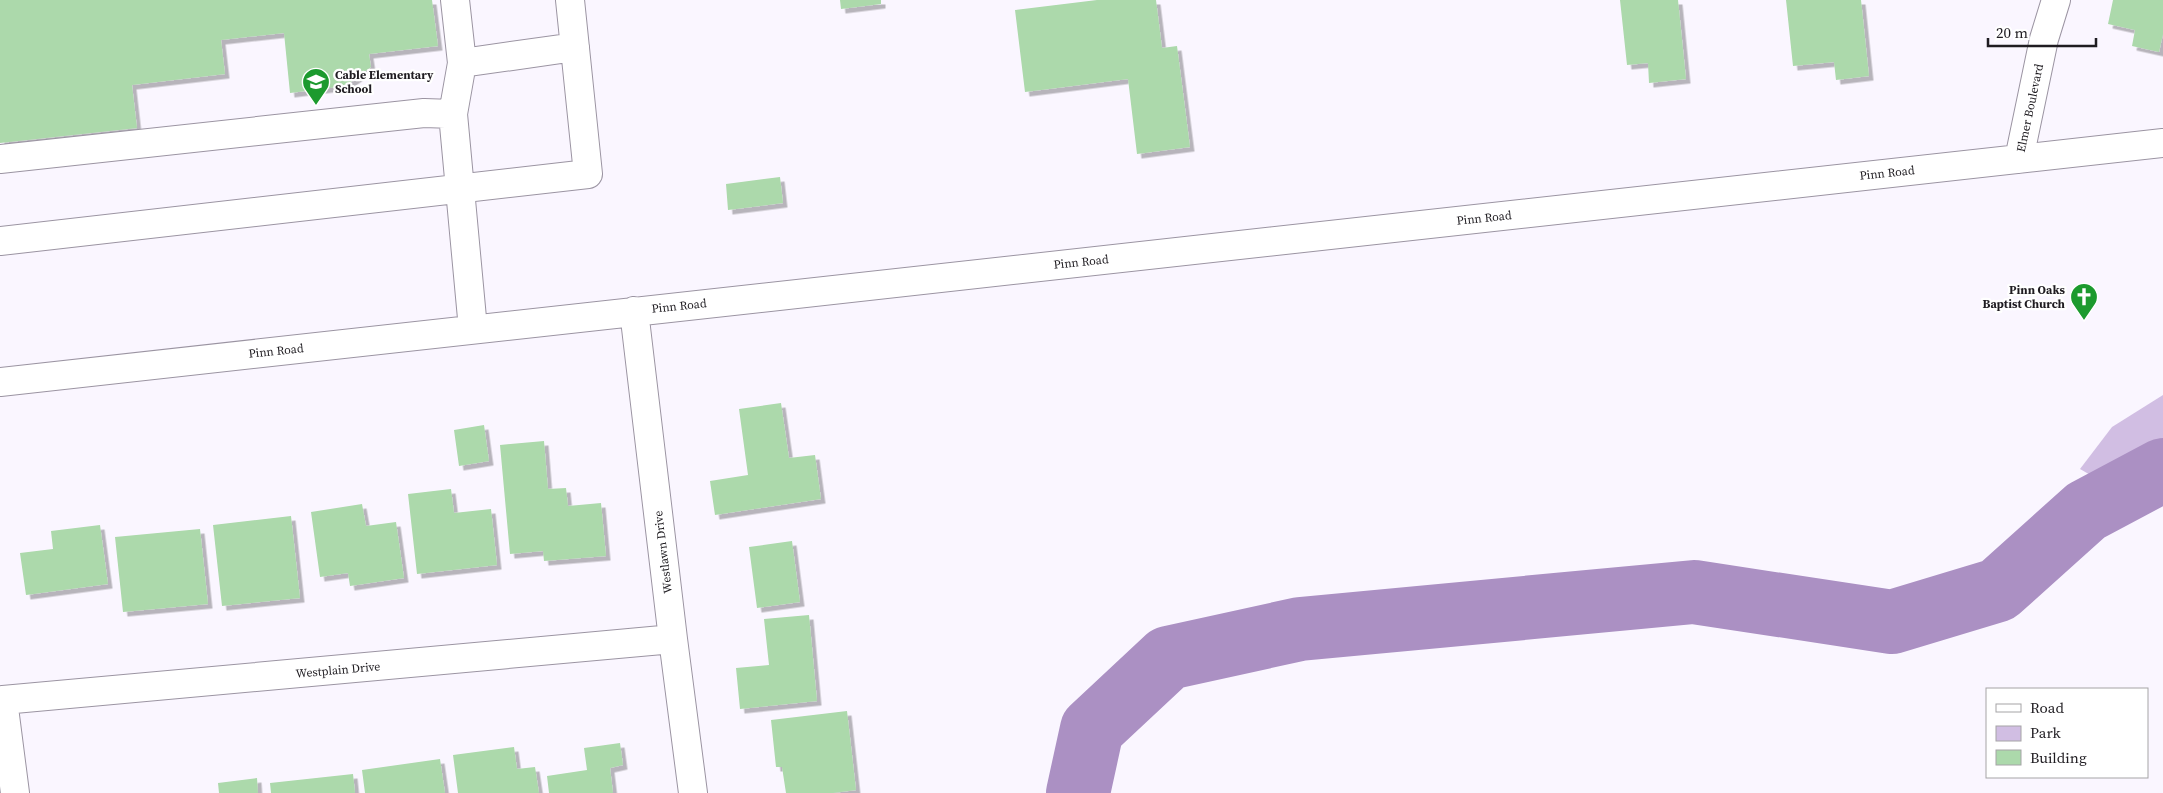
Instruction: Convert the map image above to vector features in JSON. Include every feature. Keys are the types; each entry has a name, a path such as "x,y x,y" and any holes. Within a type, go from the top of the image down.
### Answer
{"street":[{"path":"455,0 462,63 453,114 472,329"},
{"path":"0,242 588,174 570,0"},
{"name":"Elmer Boulevard","path":"2019,158 2044,39 2056,0"},
{"path":"462,63 575,47"},
{"path":"0,159 406,115 453,114"},
{"name":"Pinn Road","path":"0,382 2163,143"},
{"name":"Westlawn Drive","path":"634,311 693,793"},
{"name":"Westplain Drive","path":"15,793 4,700 673,639"}],"green space":[{"path":"2163,395 2163,495 2139,503 2080,469 2112,427"}],"building":[{"path":"0,0 432,0 438,46 369,54 371,67 345,86 290,93 284,33 221,40 225,74 132,85 137,128 0,143"},
{"path":"840,0 881,0 881,4 841,9"},
{"path":"1097,0 1156,0 1162,48 1177,46 1190,147 1137,154 1128,79 1025,92 1015,10"},
{"path":"1620,0 1678,0 1686,79 1649,83 1648,63 1627,65"},
{"path":"1786,0 1861,0 1869,76 1836,80 1834,62 1793,66"},
{"path":"2113,0 2163,0 2163,34 2159,52 2132,46 2135,30 2108,24"},
{"path":"780,177 783,203 728,210 726,184"},
{"path":"781,403 789,458 815,455 821,499 715,515 710,481 748,475 739,409"},
{"path":"484,425 489,461 459,466 454,430"},
{"path":"544,441 548,489 566,488 568,506 601,503 606,556 544,561 543,551 510,554 500,445"},
{"path":"451,489 454,513 491,509 497,565 417,574 408,494"},
{"path":"362,504 366,526 396,522 404,578 350,586 348,573 320,577 311,512"},
{"path":"291,516 300,598 222,606 213,525"},
{"path":"100,525 108,584 26,595 20,553 53,549 51,531"},
{"path":"200,529 208,604 123,612 115,537"},
{"path":"792,541 800,602 757,608 749,547"},
{"path":"809,615 817,701 740,709 736,668 769,665 764,619"},
{"path":"847,711 856,790 833,793 786,793 782,767 776,767 771,720"},
{"path":"620,743 623,765 610,768 613,793 549,793 547,776 587,770 584,748"},
{"path":"514,747 517,769 535,767 539,793 458,793 453,755"},
{"path":"440,759 445,793 365,793 362,770"},
{"path":"353,774 355,793 271,793 270,783"},
{"path":"257,778 258,793 219,793 218,783"}],"waterway":[{"path":"1078,793 1092,729 1168,658 1300,629 1694,592 1892,622 1998,590 2086,511 2163,470"}],"place":[{"name":"Cable Elementary School","path":"316,106"},
{"name":"Pinn Oaks Baptist Church","path":"2084,321"}]}
